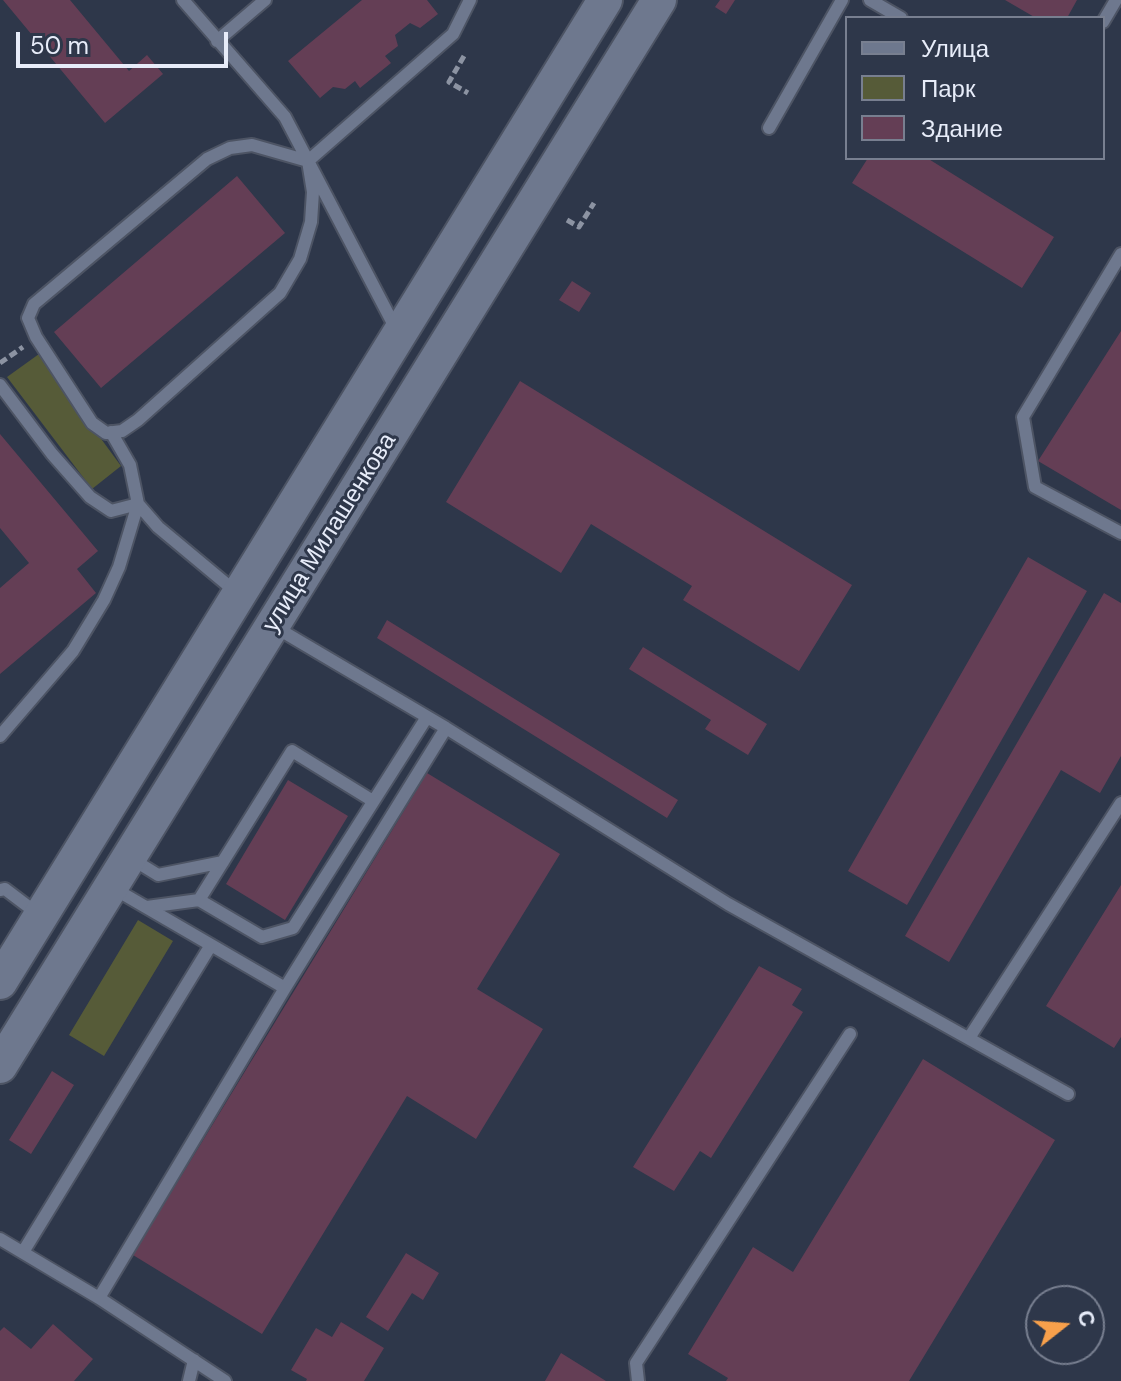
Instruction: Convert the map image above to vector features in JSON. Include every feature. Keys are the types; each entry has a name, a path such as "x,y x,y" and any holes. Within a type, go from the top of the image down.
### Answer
{"main road":[{"name":"улица Милашенкова","path":"0,982 605,0"},
{"name":"улица Милашенкова","path":"0,1066 659,0"}],"lane":[{"path":"183,0 285,117 399,334"},
{"path":"217,41 265,0"},
{"path":"308,161 453,34 470,0"},
{"path":"769,128 842,0"},
{"path":"870,0 898,16"},
{"path":"1105,19 1116,0"},
{"path":"252,145 308,161 313,192 311,222 300,259 280,293 138,420 122,431 106,433 92,423 36,337 28,318 34,304 207,159 230,148 252,145"},
{"path":"1121,254 1023,417 1035,487 1121,533"},
{"path":"0,385 52,454 90,497 111,511 138,504"},
{"path":"0,736 73,651 104,600 119,567 138,504 130,465 111,432"},
{"path":"138,504 158,527 239,594"},
{"path":"272,625 446,728 728,904 1068,1094"},
{"path":"147,907 199,900 262,937 293,928 427,717"},
{"path":"99,1298 446,728"},
{"path":"199,900 292,751 373,801"},
{"path":"969,1038 1121,803"},
{"path":"128,857 158,875 223,862"},
{"path":"110,886 285,988"},
{"path":"2,887 41,915"},
{"path":"23,1252 211,945"},
{"path":"638,1381 636,1363 850,1034"},
{"path":"0,1239 99,1298 225,1381"},
{"path":"189,1381 194,1360"}],"path":[{"path":"464,56 449,82 468,93"},
{"path":"567,220 579,227 594,203"}],"green space":[{"path":"39,354 121,466 92,489 7,377"},
{"path":"138,920 173,941 104,1056 69,1035"}],"building":[{"path":"3,0 70,0 129,71 147,55 163,74 105,123"},
{"path":"362,0 427,0 438,14 420,28 410,23 395,35 398,46 385,56 391,63 360,88 355,81 345,89 333,87 320,98 288,61"},
{"path":"720,0 735,0 726,14 715,7"},
{"path":"1005,0 1077,0 1068,16 1033,16"},
{"path":"867,160 930,160 1054,237 1022,288 852,183"},
{"path":"237,176 285,233 101,388 54,332"},
{"path":"572,281 591,293 579,312 559,300"},
{"path":"1121,331 1121,510 1038,461"},
{"path":"520,381 852,585 799,671 683,600 692,586 591,524 561,573 446,502"},
{"path":"0,434 98,551 77,569 96,593 0,674 0,588 29,563 0,528"},
{"path":"1028,557 1087,591 907,905 848,871"},
{"path":"1104,593 1121,603 1121,756 1100,793 1061,770 949,962 905,936"},
{"path":"387,620 678,800 667,818 377,638"},
{"path":"643,647 767,724 748,755 705,729 711,720 629,669"},
{"path":"427,773 560,854 477,989 543,1029 476,1139 407,1096 262,1334 133,1255"},
{"path":"288,780 348,816 285,920 226,884"},
{"path":"1121,885 1121,1037 1114,1048 1046,1006"},
{"path":"759,966 802,989 792,1005 803,1012 711,1158 700,1151 674,1191 633,1167"},
{"path":"923,1059 1055,1140 909,1381 726,1381 728,1378 688,1354 753,1247 793,1272"},
{"path":"52,1071 74,1085 31,1154 9,1140"},
{"path":"406,1253 439,1273 423,1300 412,1293 388,1331 366,1317"},
{"path":"341,1322 384,1348 364,1381 306,1381 291,1370 316,1328 332,1337"},
{"path":"53,1324 93,1359 74,1381 0,1381 0,1331 4,1327 31,1349"},
{"path":"561,1353 606,1381 545,1381"}]}
